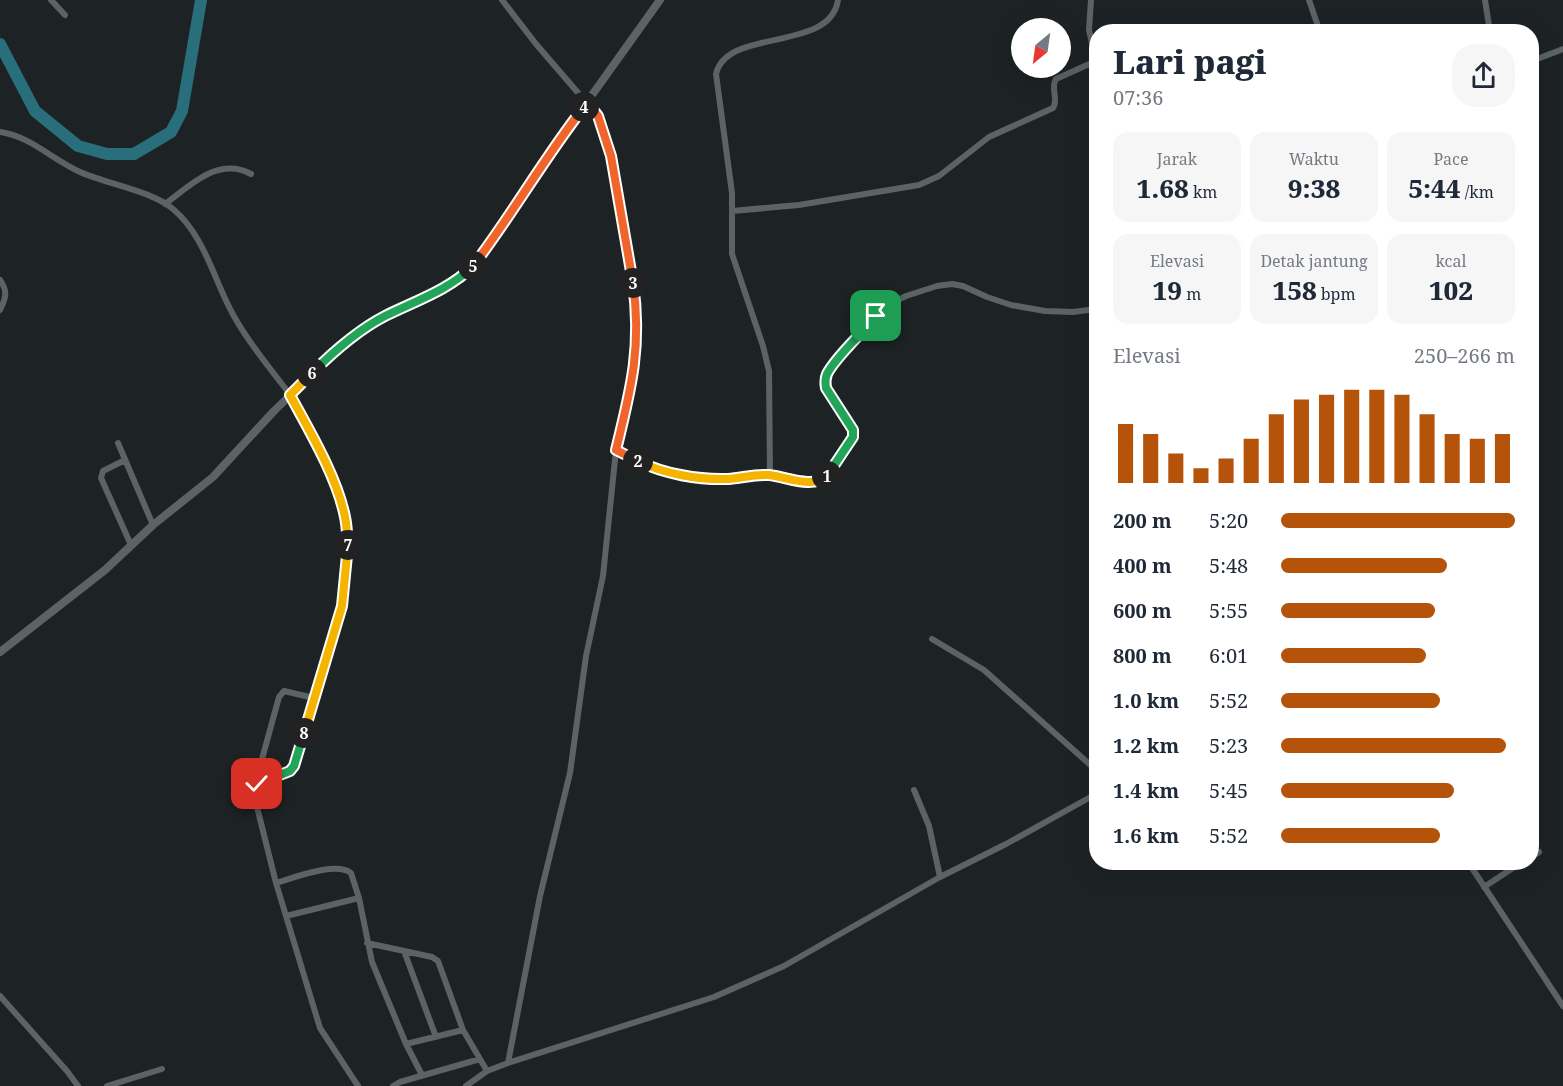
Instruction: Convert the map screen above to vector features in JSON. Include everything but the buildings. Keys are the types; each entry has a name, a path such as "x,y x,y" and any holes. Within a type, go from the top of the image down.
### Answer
{"street":[{"path":"51,0 65,15"},
{"path":"502,0 536,44 598,116 611,156 636,307 638,332 635,366 616,450 603,576 586,656 570,773 540,896 508,1063"},
{"path":"0,652 105,570 153,525 213,477 290,395 340,347 362,330 440,290 474,266 555,144 660,0"},
{"path":"770,476 767,359 734,261 728,154 716,74 724,60 747,47 821,27 834,12 838,0"},
{"path":"1089,24 1091,0"},
{"path":"1309,0 1317,24"},
{"path":"1485,0 1489,24"},
{"path":"1539,58 1563,49"},
{"path":"732,211 799,205 904,189 931,180 947,171 989,137 1053,108 1056,102 1053,85 1056,79 1089,64"},
{"path":"0,132 15,135 82,173 165,204 181,216 194,233 235,319 290,395 335,487 345,516 348,552 342,606 294,766 290,771 257,784"},
{"path":"165,204 200,177 214,171 241,168 251,174"},
{"path":"0,280 6,292 0,309"},
{"path":"616,450 654,468 707,479 770,476 814,482 828,475 853,437 853,430 826,388 825,380 828,373 876,316 892,303 937,286 952,284 963,286 987,297 1031,309 1073,312 1089,310"},
{"path":"118,442 153,525"},
{"path":"125,460 103,471 101,478 131,545"},
{"path":"932,639 984,670 1089,764"},
{"path":"314,698 284,691 279,697 255,799 276,883 320,1028 358,1086"},
{"path":"914,790 929,826 940,877"},
{"path":"466,1086 487,1071 714,997 795,960 940,877 1006,844 1089,798"},
{"path":"276,883 319,871 345,869 351,873 359,898 367,943 380,984 422,1075"},
{"path":"1473,870 1563,1006"},
{"path":"1484,887 1510,870"},
{"path":"286,916 359,898"},
{"path":"367,943 432,957 438,961 463,1030 487,1071"},
{"path":"404,951 436,1037"},
{"path":"0,996 78,1086"},
{"path":"406,1044 463,1030"},
{"path":"393,1086 422,1075 480,1059"},
{"path":"107,1086 162,1069"}],"waterway":[{"path":"0,44 35,111 78,146 107,154 134,154 171,132 182,111 201,0"}],"route":[{"path":"257,784 290,771 294,766 342,606 348,552 345,516 335,487 290,395 321,364 362,330 440,290 474,266 555,144 587,102 598,116 611,156 636,307 638,332 635,366 616,450 654,468 707,479 757,475 814,482 824,479 853,437 853,430 826,388 825,380 839,358 876,316"}]}
